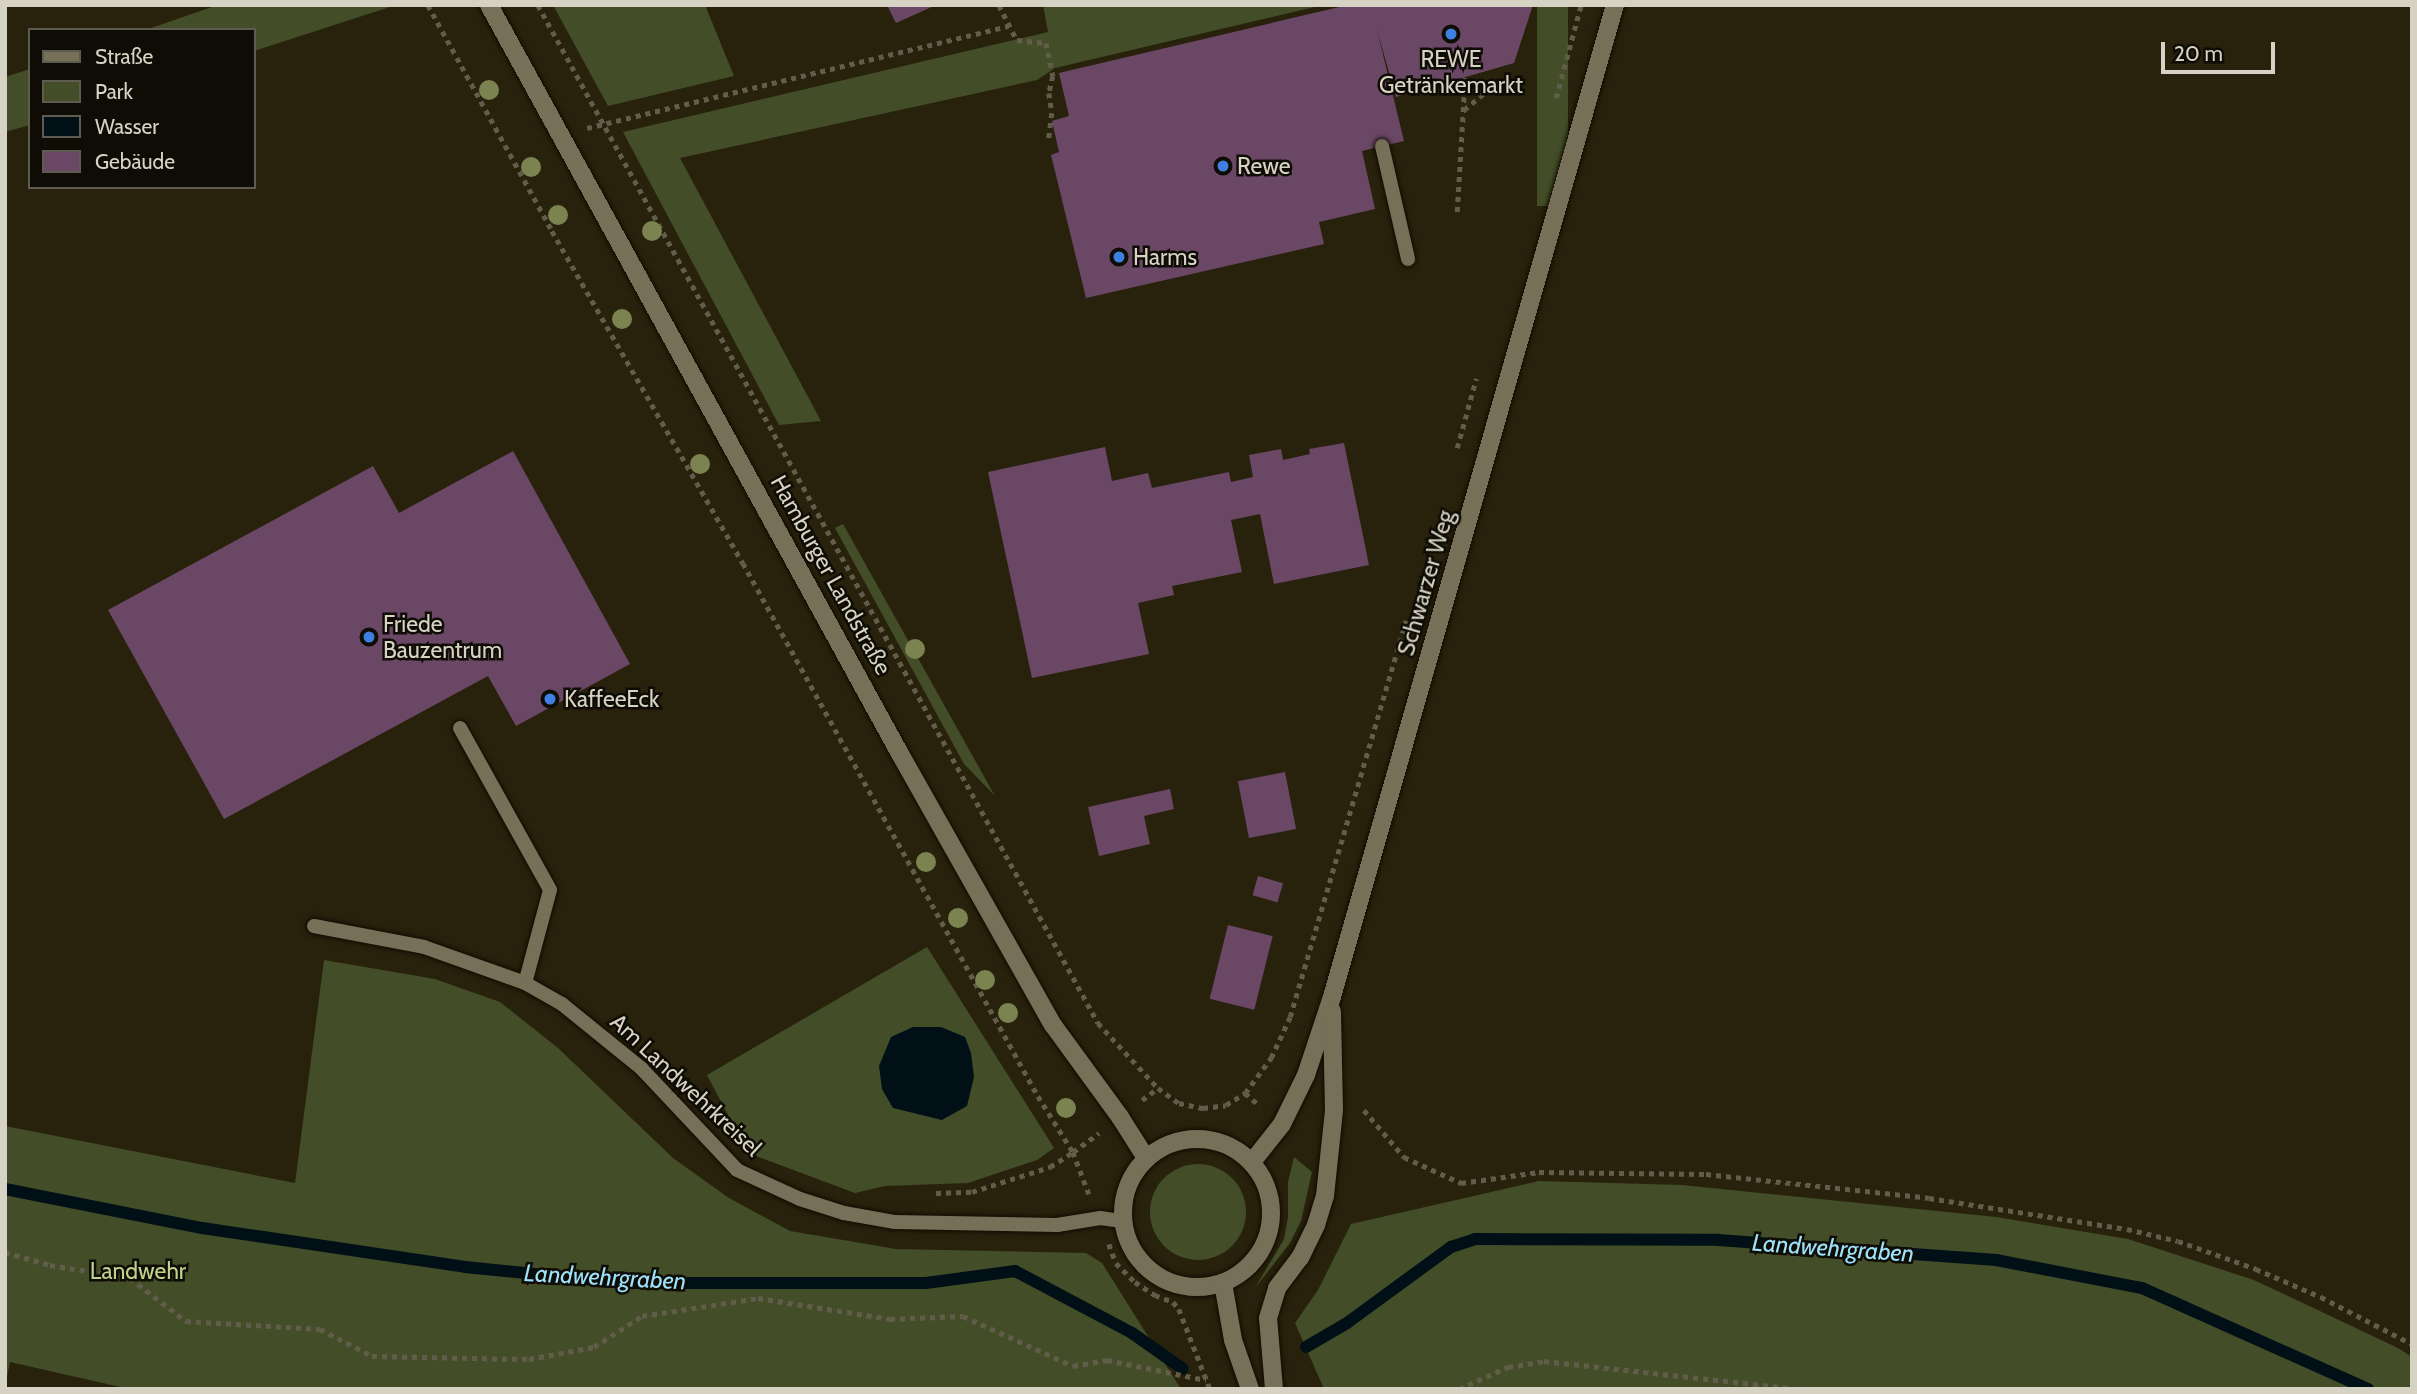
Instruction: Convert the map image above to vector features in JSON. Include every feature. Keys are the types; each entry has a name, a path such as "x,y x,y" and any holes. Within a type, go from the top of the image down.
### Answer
{"main road":[{"name":"Hamburger Landstraße","path":"489,5 899,752 1053,1025 1120,1117 1146,1158"},
{"name":"Schwarzer Weg","path":"1252,1162 1282,1124 1306,1075 1332,997 1615,5"},
{"path":"1274,1389 1268,1318 1278,1288 1300,1258 1316,1225 1325,1196 1334,1110 1332,997"},
{"path":"1188,1138 1212,1139 1234,1147 1252,1162 1266,1182 1272,1206 1270,1231 1261,1253 1244,1271 1223,1283 1189,1287 1165,1281 1144,1266 1129,1245 1122,1220 1124,1198 1132,1176 1146,1158 1165,1145 1188,1138"},
{"path":"1223,1283 1233,1340 1250,1389"}],"lane":[{"path":"1382,146 1408,258"},
{"path":"460,728 550,890 526,983"},
{"name":"Am Landwehrkreisel","path":"314,926 424,947 526,983 562,1004 641,1068 737,1170 800,1199 845,1213 895,1222 1057,1225 1100,1218 1122,1220"}],"path":[{"path":"428,5 552,231 743,563 1038,1096 1073,1152 1116,1263 1135,1282 1155,1295 1173,1302 1179,1309 1210,1389"},
{"path":"538,5 1098,1023 1158,1088 1180,1103 1203,1108 1226,1105 1245,1093 1275,1048 1290,1017 1408,617"},
{"path":"999,5 1017,40 1046,43 1053,76 1049,93 1052,113 1049,139"},
{"path":"1553,110 1581,5"},
{"path":"560,134 1008,26"},
{"path":"1457,212 1465,77"},
{"path":"1464,110 1490,88"},
{"path":"1454,460 1477,375"},
{"path":"1334,1074 1404,1157 1461,1183 1539,1172 1706,1174 1929,1198 2127,1229 2178,1241 2256,1269 2321,1297 2412,1344"},
{"path":"931,1193 972,1192 1049,1167 1120,1117"},
{"path":"5,1252 50,1265 130,1278 186,1321 320,1329 372,1356 529,1359 594,1347 642,1316 758,1298 890,1319 963,1316 1073,1366 1107,1360 1206,1380"},
{"path":"1459,1389 1508,1367 1544,1361 1797,1389"}],"green space":[{"path":"218,5 396,5 256,50 256,28 151,28"},
{"path":"553,5 705,5 734,76 608,106"},
{"path":"1043,5 1323,5 1055,68 1037,80 680,158 821,421 779,425 623,132 1048,32"},
{"path":"1537,5 1568,5 1568,206 1537,206"},
{"path":"28,70 28,126 5,132 5,77"},
{"path":"843,524 995,796 964,764 835,528"},
{"path":"927,947 1054,1148 1037,1160 968,1183 885,1186 855,1193 748,1153 707,1075"},
{"name":"Landwehr","path":"324,960 435,979 500,1002 558,1048 673,1158 729,1198 790,1231 896,1249 1086,1253 1102,1263 1181,1389 129,1389 10,1362 5,1388 5,1126 295,1183"},
{"path":"1294,1157 1312,1172 1301,1221 1290,1243 1255,1288 1284,1239 1288,1217 1288,1182"},
{"path":"1198,1164 1216,1168 1232,1178 1242,1194 1246,1212 1242,1230 1232,1246 1216,1256 1198,1260 1180,1256 1164,1246 1154,1230 1150,1212 1154,1194 1164,1178 1180,1168"},
{"path":"1539,1181 1682,1185 1996,1217 2128,1239 2254,1280 2398,1348 2412,1357 2412,1389 1324,1389 1295,1323 1318,1290 1351,1224"}],"water":[{"path":"913,1027 941,1027 965,1037 971,1053 974,1077 967,1106 942,1120 893,1108 882,1089 879,1066 891,1037"}],"building":[{"path":"887,5 936,5 896,23"},
{"name":"Rewe","path":"1348,5 1533,5 1514,63 1396,97 1377,30 1404,141 1362,151 1375,209 1319,222 1324,244 1086,298 1051,155 1059,152 1052,121 1069,116 1059,73"},
{"path":"1344,443 1369,565 1274,584 1260,514 1231,520 1242,572 1172,586 1174,595 1138,603 1149,654 1032,678 988,472 1105,447 1112,481 1148,473 1152,488 1229,472 1231,482 1253,477 1249,455 1281,449 1283,460 1310,454 1309,449"},
{"name":"Friede Bauzentrum","path":"513,451 630,664 516,726 488,676 224,819 108,610 373,466 399,513"},
{"path":"1285,772 1296,829 1249,838 1238,781"},
{"path":"1170,789 1174,809 1144,816 1150,844 1099,856 1088,807"},
{"path":"1258,876 1283,883 1277,902 1252,895"},
{"path":"1228,925 1273,936 1254,1010 1210,999"}],"waterway":[{"name":"Landwehrgraben","path":"5,1189 202,1228 465,1267 625,1283 926,1283 1015,1271 1132,1333 1183,1369"},
{"name":"Landwehrgraben","path":"1306,1347 1347,1323 1451,1247 1475,1239 1718,1240 1996,1260 2142,1288 2368,1389"}],"place":[{"name":"REWE Getränkemarkt","path":"1451,34"},
{"name":"Rewe","path":"1223,166"},
{"name":"Harms","path":"1119,257"},
{"name":"Friede Bauzentrum","path":"369,637"},
{"name":"KaffeeEck","path":"550,699"}]}
